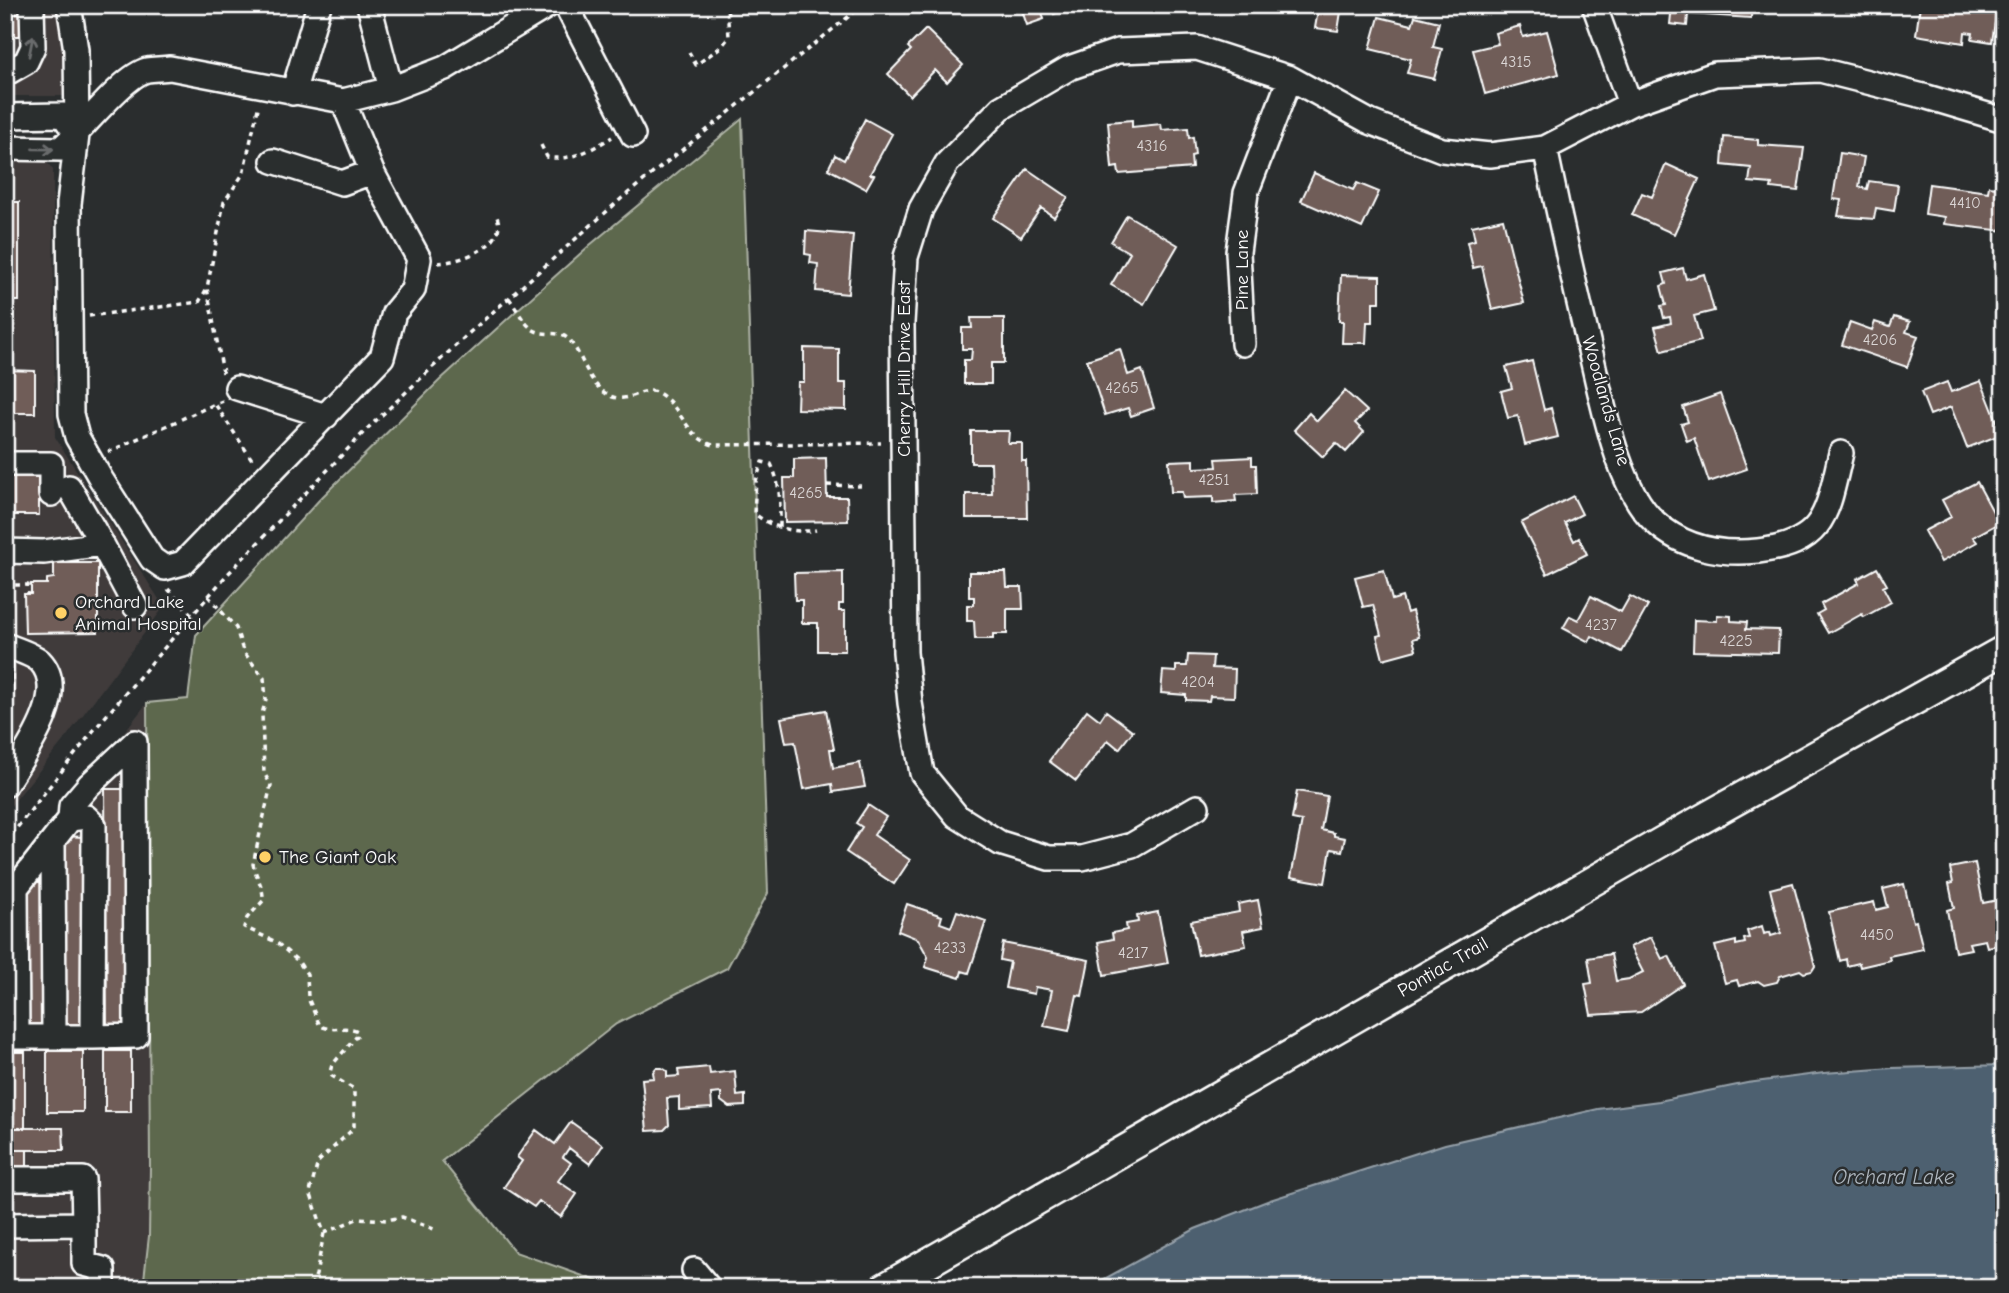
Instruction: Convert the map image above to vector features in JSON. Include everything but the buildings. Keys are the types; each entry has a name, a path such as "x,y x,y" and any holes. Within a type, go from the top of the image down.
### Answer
{"main road":[{"name":"Pontiac Trail","path":"884,1288 1675,834 2004,650"}],"street":[{"path":"5,74 26,62 33,47 32,5"},
{"path":"69,5 76,50 76,135 69,204 71,414 77,437 90,460 157,565 165,568 183,563 382,358 394,313 413,290 419,259 372,172 343,102"},
{"path":"293,93 319,5"},
{"path":"369,5 391,89"},
{"path":"5,148 60,149 119,88 144,71 170,68 343,102 391,89 445,68 549,5"},
{"path":"566,5 631,131"},
{"path":"1594,5 1630,104"},
{"name":"Cherry Hill Drive East","path":"1197,807 1132,845 1083,858 1049,858 1000,844 957,816 922,774 910,704 905,652 902,323 906,257 921,209 947,163 1001,108 1069,68 1118,51 1197,48 1290,79 1370,122 1442,150 1490,155 1545,148 1630,104 1715,74 1820,70 2004,120"},
{"name":"Pine Lane","path":"1243,344 1238,252 1246,193 1290,79"},
{"path":"5,116 63,116 76,135"},
{"name":"Woodlands Lane","path":"1545,148 1569,264 1612,439 1633,494 1653,521 1674,536 1710,551 1741,553 1795,543 1817,528 1827,511 1841,453"},
{"path":"273,161 342,183 372,172"},
{"path":"229,387 326,416"},
{"path":"5,464 51,464 60,491 102,544 135,606"},
{"path":"5,551 44,552 102,544"},
{"path":"5,645 39,660 50,676 48,710 5,785"},
{"path":"135,742 136,1036 11,1037 11,895 70,819 71,806 89,785 135,742"},
{"path":"70,819 86,817 94,825 93,1037"},
{"path":"53,841 54,1037"},
{"path":"5,1179 83,1179 84,1264 103,1269 103,1288"},
{"path":"5,1225 84,1224"}],"path":[{"path":"689,52 695,65 722,46 729,37 727,5"},
{"path":"5,843 94,730 208,596 367,429 622,198 863,5"},
{"path":"70,318 199,302 207,288 224,202 243,173 262,88"},
{"path":"541,145 547,157 568,157 631,131"},
{"path":"419,259 441,263 470,256 484,248 498,232 500,222 496,215"},
{"path":"90,460 215,404 229,387 207,288"},
{"path":"509,298 531,328 539,332 559,333 571,341 596,385 603,391 625,399 647,391 656,391 671,402 694,436 702,442 713,445 903,443"},
{"path":"215,404 264,477"},
{"path":"780,527 782,488 771,464 762,462 756,481 754,513 761,520 780,527 806,532 816,530"},
{"path":"827,485 861,486"},
{"path":"157,565 162,582 192,615"},
{"path":"5,584 28,584 28,593"},
{"path":"208,596 236,628 243,651 264,678 264,773 271,785 253,864 264,890 263,901 247,918 244,927 276,942 298,961 307,974 308,998 320,1026 329,1030 351,1028 358,1031 357,1036 332,1065 330,1072 332,1076 354,1089 354,1128 318,1162 310,1192 324,1233 316,1275 310,1288"},
{"path":"324,1233 359,1218 386,1220 402,1217 433,1229"}],"shaded area":[{"path":"5,5 62,5 63,96 5,96"},
{"path":"5,158 44,158 53,170 55,437 164,607 64,740 5,813"},
{"path":"147,703 150,1167 148,1288 5,1288 5,884"}],"green space":[{"path":"742,119 768,893 727,968 616,1024 442,1161 515,1252 617,1288 143,1288 149,1236 150,1167 147,703 188,699 196,635 320,499 440,380 514,313 590,245"}],"water":[{"name":"Orchard Lake","path":"2004,1065 2004,1288 1088,1288 1195,1229 1270,1200 1445,1144 1598,1109 1659,1101 1747,1083 1892,1068"}],"place":[{"name":"Orchard Lake Animal Hospital","path":"61,613"},
{"name":"The Giant Oak","path":"265,857"}]}
